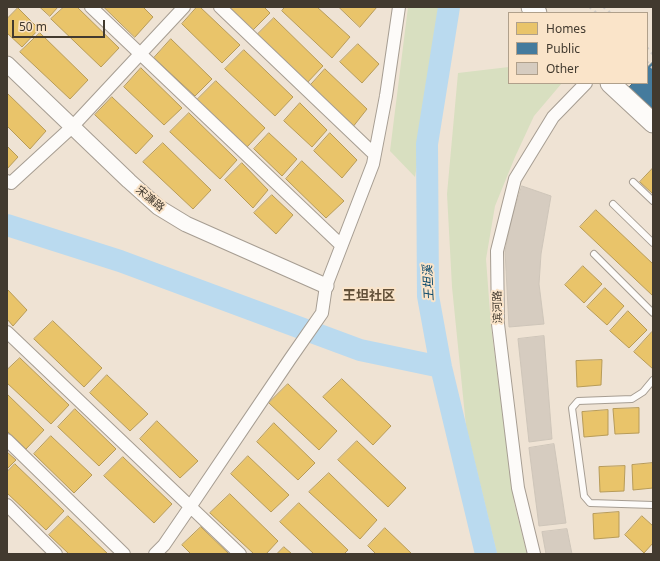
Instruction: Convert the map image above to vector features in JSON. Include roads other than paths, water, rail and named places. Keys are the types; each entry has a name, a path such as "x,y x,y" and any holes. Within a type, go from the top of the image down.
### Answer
{"main road":[{"path":"611,84 653,123"}],"street":[{"path":"91,7 341,245"},
{"path":"7,181 11,183 72,127 184,7"},
{"path":"220,7 374,154"},
{"path":"155,554 164,545 322,313 326,286 372,164 386,96 398,8"},
{"name":"宋濂路","path":"7,64 158,207 186,224 326,286"},
{"name":"滨河路","path":"534,554 518,488 498,324 497,251 515,179 553,117 585,84"},
{"path":"7,332 240,554"},
{"path":"7,440 124,554"},
{"path":"7,505 56,554"}],"lane":[{"path":"633,182 653,201"},
{"path":"613,204 653,243"},
{"path":"594,254 653,313"},
{"path":"653,380 643,392 632,399 578,400 572,408 584,496 590,502 653,505"}],"waterway":[{"name":"王坦溪","path":"449,7 427,144 428,296 441,367 486,554"},
{"path":"7,225 120,261 360,350 441,367"}],"railway":[{"path":"590,7 595,12"},
{"path":"604,7 609,12"},
{"path":"648,49 653,54"},
{"path":"648,63 653,68"}],"district":[{"name":"王坦社区","path":"369,296"}]}
